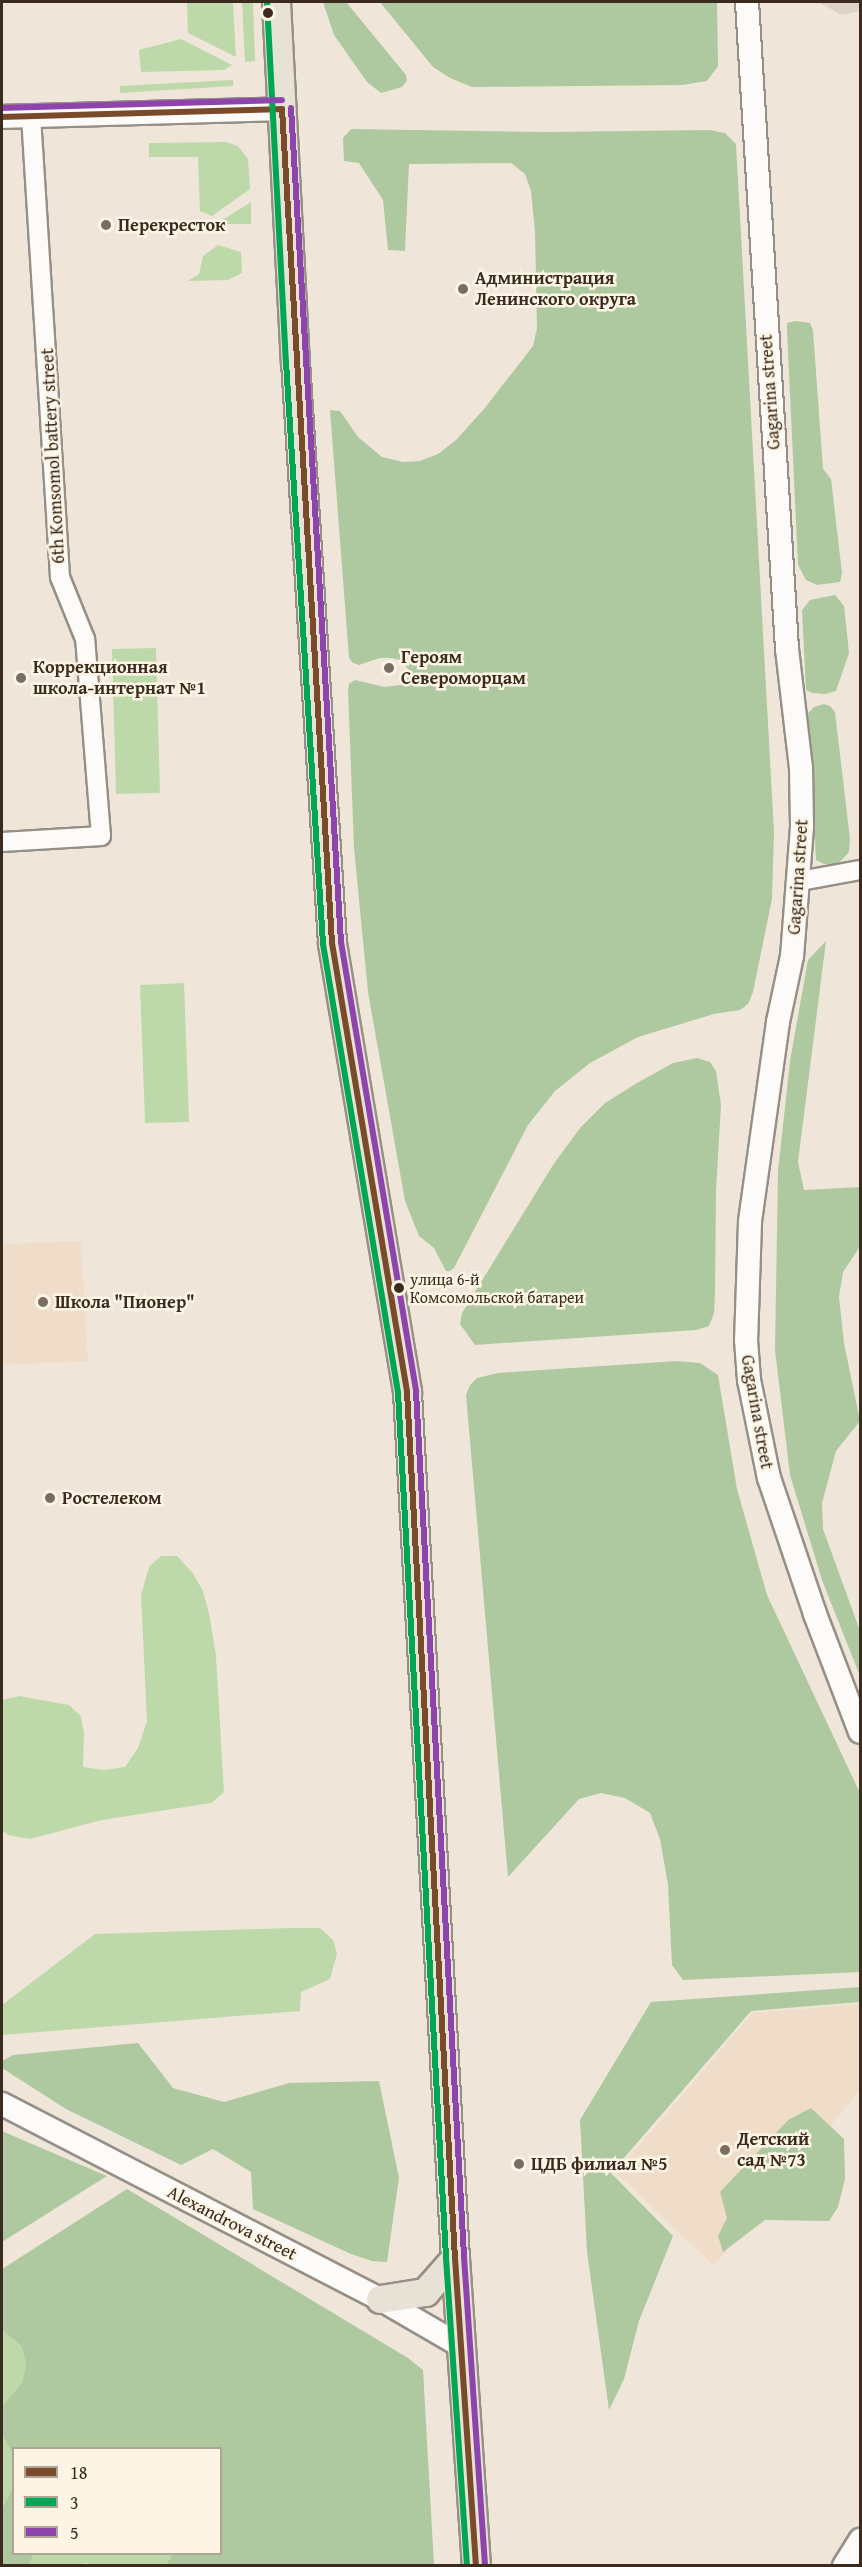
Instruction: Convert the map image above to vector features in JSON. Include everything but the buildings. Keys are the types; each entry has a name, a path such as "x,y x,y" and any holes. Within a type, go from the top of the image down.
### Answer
{"main road":[{"path":"276,2 332,943 408,1392 455,2258 476,2565"},
{"path":"380,2299 425,2292 455,2258"}],"street":[{"name":"Gagarina street","path":"747,2 787,650 801,768 800,881 792,956 778,1022 750,1222 746,1340 749,1380 769,1478 815,1614 861,1732"},
{"path":"2,117 282,110"},
{"name":"6th Komsomol battery street","path":"2,842 101,836 85,639 60,577 31,116"},
{"path":"800,881 861,870"},
{"name":"Alexandrova street","path":"2,2104 380,2299 461,2346"},
{"path":"844,2565 861,2540"}],"shaded area":[{"path":"818,2 860,2 860,11 842,15"},
{"name":"Школа \"Пионер\"","path":"81,1241 88,1361 2,1365 2,1244"},
{"name":"Детский сад №73","path":"860,2004 860,2090 714,2266 616,2173 752,2013"}],"green space":[{"path":"187,2 233,2 236,57 188,33"},
{"path":"242,2 253,2 255,61 245,62"},
{"path":"323,2 346,2 406,75 407,81 402,87 381,93 367,82 334,35"},
{"path":"380,2 717,2 718,66 707,81 682,85 472,87 450,78 433,67"},
{"path":"181,39 232,65 224,70 141,72 139,50"},
{"path":"233,80 233,86 120,93 120,86"},
{"path":"351,129 548,132 709,130 725,133 736,144 774,832 772,899 753,992 748,1004 740,1010 714,1014 638,1037 590,1063 555,1091 528,1125 454,1268 450,1271 446,1271 434,1248 419,1236 405,1201 368,992 354,848 348,690 349,684 355,680 384,687 401,685 407,679 408,669 401,660 391,658 380,658 359,665 353,663 349,658 330,410 340,411 358,437 382,457 403,462 420,461 438,454 456,440 484,409 533,346 537,328 535,232 531,191 525,174 511,163 409,164 405,251 388,250 383,200 359,163 344,161 343,138"},
{"path":"226,142 238,146 248,159 250,189 212,216 200,211 198,157 149,157 149,143"},
{"path":"251,202 251,224 221,224 219,222"},
{"path":"218,245 241,252 242,273 228,280 188,281 199,274 203,256"},
{"path":"796,321 810,323 813,330 823,469 831,479 842,573 840,582 817,585 806,580 798,565 787,330 787,323"},
{"path":"835,595 844,606 849,653 836,691 825,694 812,693 806,690 802,610 810,600"},
{"path":"156,648 160,793 116,794 112,649"},
{"path":"824,704 830,706 835,712 850,839 849,852 835,864 824,864 816,860 808,713 814,707"},
{"path":"826,941 798,1162 804,1190 860,1187 859,1248 843,1272 839,1297 844,1343 860,1421 836,1451 822,1503 823,1529 860,1631 860,1676 822,1580 790,1475 775,1350 778,1171 790,1061 808,960"},
{"path":"184,983 189,1122 145,1123 140,985"},
{"path":"697,1058 710,1062 716,1071 721,1105 716,1190 715,1295 714,1313 709,1326 696,1330 475,1345 460,1324 462,1313 553,1165 580,1128 605,1103 637,1083 673,1063"},
{"path":"677,1361 700,1363 718,1375 737,1489 767,1595 860,1793 860,1972 683,1980 672,1965 668,1885 660,1839 650,1813 625,1798 601,1793 579,1799 508,1877 466,1395 470,1385 477,1378 498,1373"},
{"path":"161,1556 177,1556 192,1572 203,1591 209,1613 216,1656 224,1792 211,1803 102,1820 30,1839 8,1835 2,1830 2,1700 19,1696 69,1705 81,1716 84,1734 83,1767 104,1770 125,1767 138,1748 147,1721 141,1595 149,1567"},
{"path":"320,1928 333,1940 337,1954 330,1979 301,1992 300,2011 2,2035 2,2005 95,1934"},
{"path":"860,1987 860,2002 751,2011 611,2173 673,2236 639,2321 624,2379 609,2410 587,2252 580,2120 651,2002"},
{"path":"138,2043 173,2088 224,2102 289,2083 379,2081 399,2178 387,2262 372,2261 351,2254 253,2209 251,2172 213,2149 181,2165 66,2109 2,2068 2,2061 13,2055"},
{"path":"811,2108 844,2139 845,2179 838,2207 829,2221 765,2220 723,2252 718,2236 727,2218 720,2192 788,2120"},
{"path":"2,2131 25,2141 107,2176 2,2242"},
{"path":"127,2189 408,2358 423,2370 434,2565 166,2565 172,2555 222,2555 222,2447 12,2447 12,2453 2,2433 2,2407 22,2383 26,2363 21,2346 2,2330 2,2269"},
{"path":"2,2330 21,2346 26,2363 22,2383 7,2403 14,2447 12,2447 12,2555 172,2555 166,2565 99,2566 85,2563 83,2566 2,2565"},
{"path":"12,2489 12,2555 33,2555 29,2565 2,2565 2,2509"}],"transit line":[{"name":"3","path":"267,2 286,362 323,944 398,1393 446,2258 467,2566"},
{"name":"5","path":"2,108 282,100"},
{"name":"5","path":"291,108 341,942 416,1392 464,2257 485,2565"},
{"name":"18","path":"282,109 332,943 407,1392 455,2258 476,2566"},
{"name":"18","path":"2,117 282,109"}],"place":[{"name":"Перекресток","path":"106,225"},
{"name":"Администрация Ленинского округа","path":"463,289"},
{"name":"Героям Cевероморцам","path":"389,668"},
{"name":"Коррекционная школа-интернат №1","path":"21,678"},
{"name":"улица 6-й Комсомольской батареи","path":"399,1288"},
{"name":"Школа \"Пионер\"","path":"43,1302"},
{"name":"Ростелеком","path":"50,1498"},
{"name":"Детский сад №73","path":"725,2150"},
{"name":"ЦДБ филиал №5","path":"519,2164"}]}
